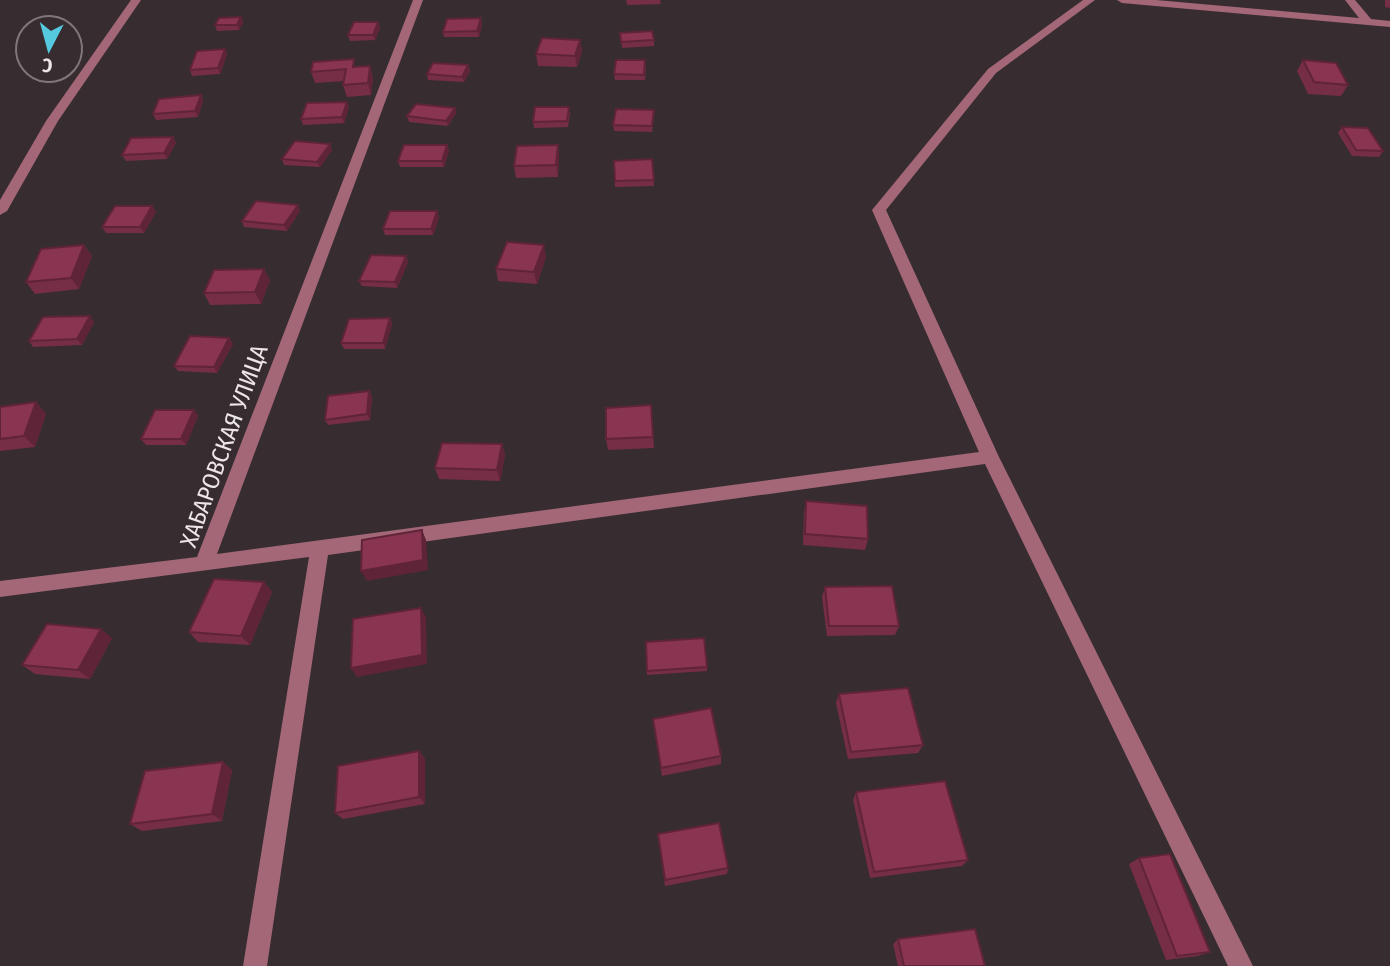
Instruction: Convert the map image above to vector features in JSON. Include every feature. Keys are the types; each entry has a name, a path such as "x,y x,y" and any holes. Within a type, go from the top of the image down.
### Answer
{"street":[{"path":"0,211 52,121 136,0"},
{"name":"ХАБАРОВСКАЯ УЛИЦА","path":"418,0 204,564 990,457"},
{"path":"1090,0 992,71 880,210 990,457 1241,966"},
{"path":"1122,0 1390,24"},
{"path":"1350,0 1368,22"},
{"path":"255,966 320,548"},
{"path":"0,589 204,564"}],"building":[{"path":"241,17 237,25 215,25 219,18"},
{"path":"481,18 477,31 443,32 447,19"},
{"path":"354,22 378,22 373,35 348,35"},
{"path":"652,31 654,40 621,42 620,33"},
{"path":"542,38 580,40 575,56 536,54"},
{"path":"225,49 218,68 190,70 197,51"},
{"path":"354,59 353,67 370,66 368,83 343,85 346,69 311,72 313,62"},
{"path":"616,60 645,60 644,75 614,74"},
{"path":"1303,60 1336,63 1348,85 1314,82"},
{"path":"433,63 468,65 462,77 427,74"},
{"path":"201,95 195,111 153,114 159,99"},
{"path":"347,102 342,117 301,119 307,103"},
{"path":"416,104 455,108 446,121 407,116"},
{"path":"535,107 569,107 567,121 533,122"},
{"path":"616,109 654,110 652,126 613,125"},
{"path":"1342,127 1368,128 1383,151 1356,150"},
{"path":"173,137 164,153 122,155 131,138"},
{"path":"295,141 330,144 317,162 282,159"},
{"path":"404,145 447,145 442,161 398,161"},
{"path":"558,145 556,165 514,166 517,146"},
{"path":"652,159 654,180 615,181 614,161"},
{"path":"256,201 298,205 284,225 242,221"},
{"path":"115,206 152,206 140,227 102,227"},
{"path":"390,211 437,211 431,229 383,229"},
{"path":"507,242 544,245 534,272 496,269"},
{"path":"84,245 71,278 26,282 41,249"},
{"path":"371,255 406,256 395,282 359,281"},
{"path":"264,269 255,292 204,293 214,270"},
{"path":"90,316 77,339 29,341 43,317"},
{"path":"390,318 383,343 341,343 349,319"},
{"path":"190,336 229,338 214,367 174,366"},
{"path":"369,391 367,414 325,420 328,396"},
{"path":"36,402 24,436 0,439 0,407"},
{"path":"651,405 653,437 606,439 606,408"},
{"path":"155,410 194,410 181,439 141,439"},
{"path":"442,443 502,444 497,470 435,468"},
{"path":"806,501 867,506 868,539 805,534"},
{"path":"422,530 423,560 361,571 362,540"},
{"path":"214,579 264,582 241,636 189,632"},
{"path":"892,586 899,626 829,626 825,587"},
{"path":"421,608 422,655 351,668 353,619"},
{"path":"47,624 101,629 78,670 22,665"},
{"path":"704,638 707,667 647,671 646,642"},
{"path":"908,688 923,745 851,752 839,694"},
{"path":"711,708 721,756 661,768 653,719"},
{"path":"419,751 419,797 335,813 338,766"},
{"path":"223,762 212,814 130,824 145,771"},
{"path":"945,781 968,860 874,872 856,792"},
{"path":"719,823 728,868 665,880 658,834"},
{"path":"1170,854 1210,952 1177,956 1139,858"},
{"path":"975,929 985,966 904,966 898,939"}]}
